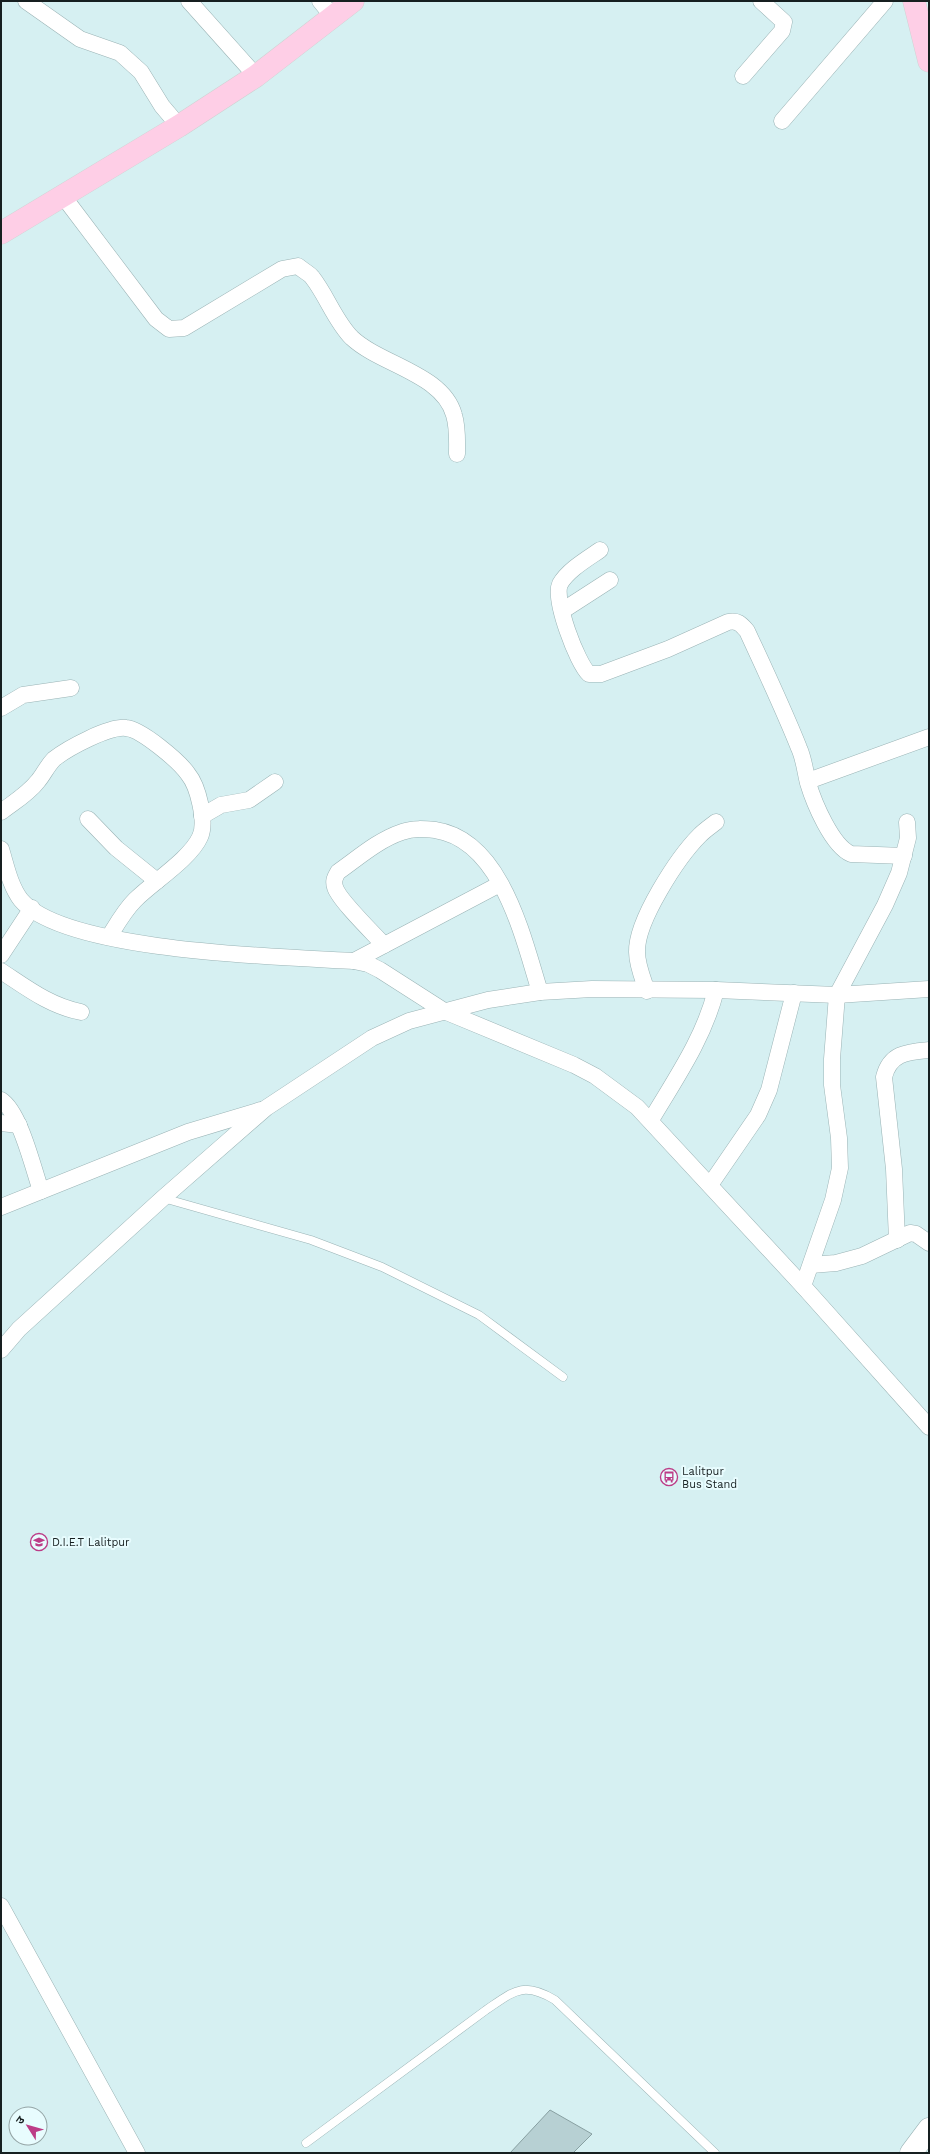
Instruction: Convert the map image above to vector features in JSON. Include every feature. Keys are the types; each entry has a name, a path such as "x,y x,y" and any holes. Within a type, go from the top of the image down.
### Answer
{"main road":[{"path":"1,233 179,126 256,76 327,9 353,1"},
{"path":"914,1 929,61"}],"street":[{"path":"26,1 80,39 120,53 141,72 162,106 179,126"},
{"path":"189,1 256,76"},
{"path":"743,76 782,31 784,22 761,1"},
{"path":"782,121 885,1"},
{"path":"63,196 156,319 169,329 184,328 282,269 298,266 312,276 343,327 352,338 368,350 430,383 442,394 454,414 457,430 457,454"},
{"path":"600,550 571,572 559,586 559,601 562,611 580,663 589,674 595,675 628,665 728,622 734,621 741,624 748,631 783,710 800,750 808,781 823,818 836,842 845,852 857,856 904,856"},
{"path":"562,611 610,580"},
{"path":"1,708 23,695 71,688"},
{"path":"1,812 29,791 55,759 70,749 115,728 127,728 136,731 182,766 190,775 198,792 202,816 201,836 194,847 123,914 109,937"},
{"path":"808,781 929,738"},
{"path":"202,816 221,805 250,800 275,782"},
{"path":"88,819 116,848 158,881"},
{"path":"646,991 637,953 638,941 644,918 681,858 700,835 716,822"},
{"path":"803,1286 833,1200 840,1168 839,1138 832,1085 836,995 885,905 904,856 908,838 907,822"},
{"path":"384,945 335,888 334,878 338,872 377,844 402,832 422,828 444,831 467,842 489,864 514,915 540,992"},
{"path":"1,849 14,889 21,900 32,908 62,924 109,937 173,948 229,954 354,961 368,964 380,970 444,1011 574,1065 595,1076 651,1120 803,1286 929,1427"},
{"path":"354,961 500,884"},
{"path":"1,956 32,908"},
{"path":"1,971 48,1001 64,1009 81,1012"},
{"path":"1,1350 18,1329 163,1198 266,1108 372,1038 409,1021 488,1000 540,992 592,989 646,991 716,990 836,995 929,989"},
{"path":"651,1120 702,1032 711,1010 716,990"},
{"path":"710,1185 760,1109 771,1083 794,993"},
{"path":"897,1240 894,1169 884,1077 887,1067 893,1059 902,1054 929,1050"},
{"path":"1,1100 13,1113 19,1125 41,1191"},
{"path":"1,1207 188,1132 266,1108"},
{"path":"1,1123 19,1125"},
{"path":"811,1266 836,1263 862,1256 910,1233 916,1234 929,1243"},
{"path":"1,1906 137,2153"},
{"path":"911,2153 929,2130"}],"lane":[{"path":"163,1198 311,1240 382,1267 479,1315 563,1377"},
{"path":"306,2143 491,2006 507,1995 524,1989 538,1990 563,2007 715,2153"}],"building":[{"path":"550,2110 592,2134 573,2153 510,2153"}],"place":[{"name":"Lalitpur Bus Stand","path":"669,1477"},
{"name":"D.I.E.T Lalitpur","path":"39,1542"}]}
